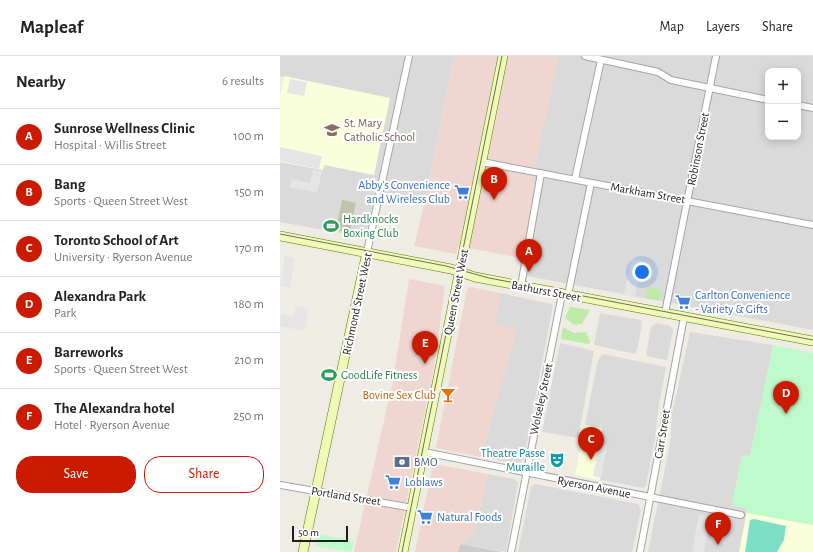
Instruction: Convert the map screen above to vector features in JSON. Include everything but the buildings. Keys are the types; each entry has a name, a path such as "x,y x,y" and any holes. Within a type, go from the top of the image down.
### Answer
{"main road":[{"name":"Queen Street West","path":"403,552 503,56"},
{"name":"Bathurst Street","path":"280,236 367,252 521,286 813,341"},
{"name":"Richmond Street West","path":"303,552 367,252"}],"street":[{"name":"Richmond Street West","path":"367,252 409,56"},
{"path":"585,56 658,72 671,80 765,99"},
{"name":"Robinson Street","path":"665,313 716,56"},
{"path":"575,179 601,60"},
{"path":"801,106 813,108"},
{"name":"Markham Street","path":"482,162 813,225"},
{"path":"521,286 542,174"},
{"name":"Wolseley Street","path":"511,552 526,474 565,294 591,183"},
{"name":"Carr Street","path":"640,552 684,317"},
{"name":"Ryerson Avenue","path":"424,452 526,474 742,515"},
{"name":"Portland Street","path":"280,485 413,508"}],"shaded area":[{"path":"280,56 454,56 425,201 375,191 366,235 363,237 280,222 280,96 284,77 280,76"},
{"path":"454,56 559,56 531,184 537,185 522,258 458,246 456,254 414,246 425,201"},
{"path":"557,56 813,56 813,330 527,276 530,259 522,258 537,185 531,184"},
{"name":"St. Mary Catholic School","path":"284,76 390,98 374,175 324,165 323,170 280,162 280,96"},
{"path":"290,79 307,82 304,96 287,93"},
{"path":"280,147 322,156 319,169 280,161"},
{"path":"313,169 322,171 317,193 290,187 292,179 310,183"},
{"path":"342,200 356,203 350,232 336,230"},
{"path":"285,256 295,258 290,288 280,286"},
{"path":"632,259 642,261 635,296 624,294"},
{"path":"409,279 445,286 434,368 396,552 354,552 393,381"},
{"path":"470,287 500,293 495,324 517,329 481,457 436,448 467,289"},
{"path":"500,293 553,305 524,458 518,464 481,457 516,330 494,324"},
{"path":"296,306 309,309 304,331 280,326 281,313 294,316"},
{"path":"600,313 641,320 642,325 636,354 594,345"},
{"path":"656,323 670,326 673,330 667,360 646,356 651,327"},
{"path":"690,332 773,345 750,456 742,455 732,505 747,509 739,552 648,552 670,444 672,414"},
{"path":"560,343 594,351 578,438 542,432"},
{"path":"603,354 666,367 658,411 655,439 646,485 644,488 600,480 607,445 599,443 602,428 585,425 598,360"},
{"path":"585,425 602,428 599,443 607,445 600,480 575,475"},
{"path":"599,443 607,445 601,478 593,476"},
{"path":"433,464 488,474 474,534 460,544 458,552 415,552"},
{"path":"488,474 514,479 518,483 506,552 460,544 474,534"},
{"path":"535,484 638,504 641,510 632,552 518,552 531,487"},
{"path":"747,513 813,525 813,552 739,552"},
{"path":"699,514 710,517 704,552 692,552"},
{"path":"460,544 502,552 458,552"}],"green space":[{"path":"648,287 659,289 662,294 659,300 645,298"},
{"path":"570,307 590,310 582,324 574,325 565,318"},
{"path":"563,327 574,333 586,332 590,341 589,344 561,339"},
{"path":"773,345 813,353 813,525 747,513 747,509 732,506 742,455 750,456"},
{"path":"754,519 786,526 784,540 777,552 745,552 750,520"},
{"path":"318,534 354,541 351,552 315,546"}],"tram line":[{"path":"402,552 502,56"},
{"path":"280,234 446,266 489,278 813,340"}],"place":[{"name":"St. Mary Catholic School","path":"332,130"},
{"name":"Abby's Convenience and Wireless Club","path":"462,192"},
{"name":"Bang","path":"494,200"},
{"name":"Hardknocks Boxing Club","path":"331,226"},
{"name":"Sunrose Wellness Clinic","path":"529,272"},
{"name":"Carlton Convenience - Variety & Gifts","path":"683,302"},
{"name":"Barreworks","path":"425,364"},
{"name":"GoodLife Fitness","path":"329,375"},
{"name":"Bovine Sex Club","path":"448,395"},
{"name":"Alexandra Park","path":"786,414"},
{"name":"Theatre Passe Muraille","path":"557,460"},
{"name":"Toronto School of Art","path":"591,460"},
{"name":"BMO","path":"402,462"},
{"name":"Loblaws","path":"393,482"},
{"name":"Natural Foods","path":"425,517"},
{"name":"The Alexandra hotel","path":"718,545"}]}
